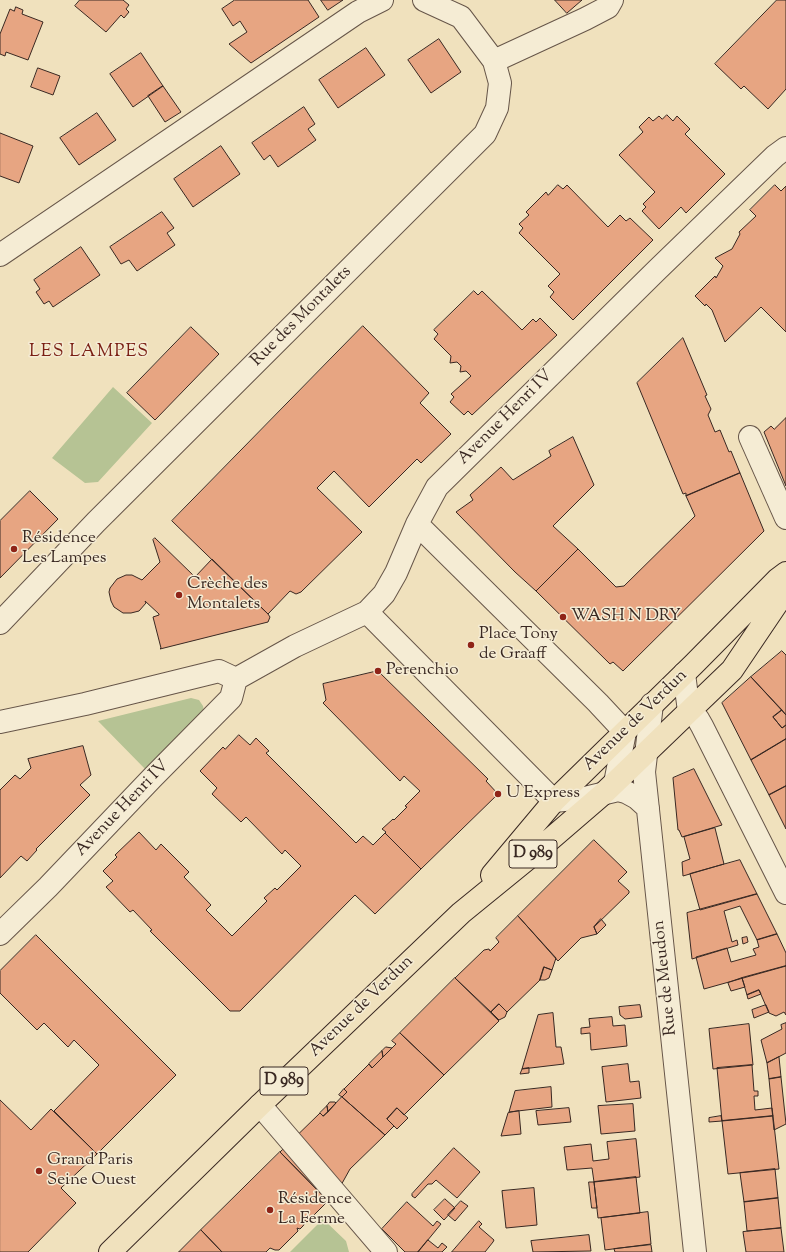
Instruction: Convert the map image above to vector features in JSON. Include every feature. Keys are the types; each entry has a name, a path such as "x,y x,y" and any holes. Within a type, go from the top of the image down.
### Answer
{"main road":[{"name":"Avenue de Verdun","path":"461,912 554,801 684,674 778,579 786,573"},
{"name":"Avenue de Verdun","path":"110,1252 260,1105 461,912 530,856 609,788 732,670 786,590"}],"street":[{"path":"0,255 358,12 382,0"},
{"name":"Rue des Montalets","path":"0,623 107,511 485,134 497,108 500,83 494,61 461,17 424,0"},
{"path":"494,61 585,19 608,7 612,0"},
{"name":"Avenue Henri IV","path":"0,934 231,698 236,679 295,646 367,612 384,594 396,573 417,524 437,487 657,270 775,156 786,148"},
{"path":"750,437 786,518"},
{"path":"417,524 598,703 625,732 609,788"},
{"path":"367,612 554,801 585,798 609,788 626,792 637,798 648,808"},
{"path":"0,722 85,704 219,671 236,679"},
{"path":"684,674 689,712 698,719 702,726 786,893"},
{"name":"Rue de Meudon","path":"652,704 648,752 644,772 695,1252"},
{"path":"260,1105 386,1252"}],"green space":[{"path":"113,387 152,423 98,482 85,483 52,458"},
{"path":"191,698 199,700 204,711 147,771 98,721"},
{"path":"323,1219 346,1241 349,1252 290,1252"}],"building":[{"path":"80,0 123,0 129,5 126,9 129,12 124,18 121,15 106,32 75,6"},
{"path":"235,0 308,0 319,17 251,63 229,44 247,32 240,21 233,26 222,9"},
{"path":"321,0 343,0 328,10"},
{"path":"555,0 582,0 567,13"},
{"path":"777,0 786,0 786,89 768,109 744,86 741,89 715,64"},
{"path":"16,7 23,10 22,14 43,22 28,60 6,52 5,56 0,54 0,34 10,9 14,11"},
{"path":"439,39 461,72 431,93 408,60"},
{"path":"366,48 385,75 338,108 319,80"},
{"path":"141,53 163,86 133,107 110,74"},
{"path":"38,68 60,76 53,95 31,87"},
{"path":"163,86 181,112 165,122 148,96"},
{"path":"304,107 315,124 308,129 316,140 278,167 270,155 264,160 252,143"},
{"path":"97,113 116,140 79,165 60,138"},
{"path":"667,115 673,121 677,116 690,129 685,134 725,174 686,213 681,207 659,229 642,211 646,207 643,204 655,192 619,155 643,132 639,127 649,117 653,121 659,116 662,119"},
{"path":"0,133 33,146 19,183 0,176"},
{"path":"221,146 240,174 193,207 174,179"},
{"path":"558,185 563,189 567,185 608,227 620,215 626,221 630,218 653,240 573,320 550,297 554,292 548,286 560,274 519,233 523,228 519,224 529,215 526,212 546,192 548,195"},
{"path":"775,185 781,191 786,186 786,332 761,307 725,342 712,310 706,304 705,306 695,296 715,276 716,278 723,266 715,258 732,249 740,234 739,232 756,216 750,210"},
{"path":"162,212 174,228 167,233 175,245 137,271 129,260 121,264 110,247"},
{"path":"81,247 100,275 53,307 49,301 44,304 36,292 40,289 34,280"},
{"path":"474,291 478,295 482,291 522,330 533,319 536,322 540,318 557,335 472,415 468,411 464,415 450,402 454,397 451,394 471,376 466,371 460,372 461,366 457,362 450,363 451,356 434,339 438,334 434,330"},
{"path":"363,326 429,393 420,403 451,434 421,463 417,459 369,507 334,471 317,488 362,532 301,592 296,594 290,591 268,614 172,521"},
{"path":"191,327 219,354 155,420 127,393"},
{"path":"683,338 707,395 705,396 711,409 708,415 715,432 720,430 740,473 686,496 686,493 683,494 637,383"},
{"path":"786,418 786,486 764,432 771,426 774,429"},
{"path":"573,437 594,485 553,526 578,549 536,591 515,572 456,512 473,500 470,495 501,467 513,480 551,456 549,451"},
{"path":"740,473 764,531 623,671 613,662 610,664 536,591 578,549 616,587 624,586 695,516 686,496"},
{"name":"Résidence Les Lampes","path":"30,491 58,519 0,578 0,521"},
{"name":"Crèche des Montalets","path":"155,538 195,577 212,559 268,614 270,617 268,622 160,649 153,617 159,614 145,601 146,603 139,611 123,613 114,607 109,592 110,588 117,579 126,575 132,575 142,580 160,562 153,540"},
{"path":"782,651 786,655 786,715 751,677"},
{"path":"378,671 488,779 486,781 498,794 421,869 382,829 407,807 405,806 420,791 404,776 400,781 323,703 326,700 323,684"},
{"path":"751,677 782,710 773,717 782,728 786,725 786,739 751,760 722,703"},
{"path":"782,710 786,715 786,725 782,728 773,717"},
{"path":"239,735 250,745 256,738 269,751 266,753 356,843 363,836 373,845 385,833 421,869 375,914 355,895 240,1011 230,1011 150,931 152,930 133,910 130,912 106,887 113,881 103,871 117,857 115,855 139,832 156,850 161,844 189,872 184,877 211,905 206,910 232,936 267,901 264,898 275,888 277,890 301,866 285,850 282,854 246,817 241,822 212,794 217,788 200,771 223,747 225,749"},
{"path":"786,739 786,786 769,795 751,760"},
{"path":"83,746 91,775 80,785 90,795 36,849 37,850 27,861 21,856 0,878 0,790 15,775 20,779 31,768 28,759"},
{"path":"694,769 722,825 682,837 678,830 673,778"},
{"path":"786,786 786,829 769,795"},
{"path":"715,828 724,864 683,876 682,862 690,859 684,837"},
{"path":"594,840 627,872 618,881 629,891 629,893 594,927 597,934 581,938 558,961 518,916"},
{"path":"740,860 757,894 700,910 690,874"},
{"path":"757,894 777,934 757,940 740,906 724,911 732,942 737,940 738,945 692,959 687,913"},
{"path":"518,916 556,958 552,970 544,967 540,980 507,1012 499,1004 491,1012 455,978 484,950 489,949 490,951 499,942 496,938"},
{"path":"601,919 606,925 597,934 594,927"},
{"path":"777,934 786,953 786,966 704,989 696,957 727,948 731,962 756,955 753,949 759,947 757,940"},
{"path":"36,935 176,1075 97,1154 54,1111 99,1065 74,1040 68,1047 44,1023 37,1030 0,993 0,971"},
{"path":"747,937 748,942 743,944 742,938"},
{"path":"786,966 786,1015 784,1012 776,1016 769,1013 759,990 747,995 742,978"},
{"path":"544,967 552,970 549,978 540,980"},
{"path":"455,978 499,1021 444,1075 400,1033"},
{"path":"742,978 745,987 731,991 728,983"},
{"path":"759,990 761,994 748,999 747,995"},
{"path":"499,1004 507,1012 505,1017 499,1020 491,1012"},
{"path":"640,1005 642,1017 625,1019 620,1015 619,1007"},
{"path":"766,1005 769,1012 754,1018 752,1010"},
{"path":"553,1013 556,1047 561,1047 564,1064 522,1069 538,1015"},
{"path":"612,1017 613,1026 625,1025 627,1046 591,1050 590,1033 581,1034 581,1028 590,1027 589,1019"},
{"path":"786,1023 786,1053 767,1063 761,1040 782,1029 781,1025"},
{"path":"749,1024 753,1065 713,1069 709,1029"},
{"path":"400,1033 444,1075 404,1115 397,1108 387,1119 394,1126 385,1135 342,1097 347,1092 344,1089 369,1064 372,1068 396,1044 392,1041"},
{"path":"386,1047 392,1048 383,1057 382,1051"},
{"path":"382,1051 383,1057 372,1068 369,1064"},
{"path":"779,1057 781,1077 769,1079 767,1063"},
{"path":"628,1064 630,1082 639,1081 641,1098 606,1102 602,1067"},
{"path":"752,1065 754,1091 758,1091 758,1096 754,1096 755,1110 772,1108 773,1116 722,1121 717,1068"},
{"path":"529,1068 529,1073 520,1074 522,1069"},
{"path":"781,1077 786,1124 774,1130 769,1079"},
{"path":"551,1087 552,1107 509,1112 515,1091"},
{"path":"344,1089 347,1092 342,1097 339,1095"},
{"path":"342,1097 385,1135 350,1169 340,1187 328,1201 280,1152 320,1113 323,1116"},
{"name":"Grand Paris Seine Ouest","path":"0,1100 31,1130 51,1109 97,1154 61,1188 76,1203 28,1252 0,1252"},
{"path":"330,1102 336,1103 328,1112 327,1106"},
{"path":"633,1104 635,1131 601,1134 598,1106"},
{"path":"327,1106 328,1112 323,1116 320,1113"},
{"path":"397,1108 408,1118 397,1129 387,1119"},
{"path":"569,1108 571,1122 538,1125 536,1111"},
{"path":"519,1111 521,1134 501,1136 508,1113"},
{"path":"721,1116 722,1121 709,1122 709,1118"},
{"path":"773,1116 779,1169 728,1174 722,1121"},
{"path":"636,1139 640,1177 594,1182 592,1168 567,1170 564,1147 591,1144 593,1161 609,1159 607,1142"},
{"path":"454,1148 480,1172 457,1198 436,1180 432,1184 428,1184 415,1198 412,1196 412,1194"},
{"name":"Résidence La Ferme","path":"280,1152 328,1201 307,1222 303,1219 305,1223 303,1226 300,1229 297,1228 298,1231 279,1250 270,1248 266,1252 222,1252 201,1230"},
{"path":"775,1169 778,1198 744,1202 740,1173"},
{"path":"636,1177 640,1213 598,1218 594,1182"},
{"path":"589,1182 594,1182 597,1208 592,1208"},
{"path":"534,1188 537,1225 506,1228 502,1191"},
{"path":"778,1198 781,1228 747,1231 744,1202"},
{"path":"445,1199 455,1208 444,1220 434,1210"},
{"path":"461,1201 468,1206 455,1221 448,1215"},
{"path":"407,1202 433,1226 437,1221 441,1224 418,1252 405,1252 382,1229"},
{"path":"648,1212 651,1244 605,1250 601,1218"},
{"path":"479,1221 482,1224 479,1227 494,1240 485,1252 452,1252"},
{"path":"781,1228 784,1252 746,1252 743,1232"},
{"path":"201,1230 222,1252 179,1252"},
{"path":"589,1235 591,1251 533,1252 531,1241"},
{"path":"428,1240 438,1248 442,1243 447,1247 442,1252 418,1252"},
{"path":"651,1245 652,1252 615,1252 614,1249"}],"place":[{"name":"Résidence Les Lampes","path":"14,549"},
{"name":"Crèche des Montalets","path":"179,595"},
{"name":"WASH N DRY","path":"563,617"},
{"name":"Place Tony de Graaff","path":"471,645"},
{"name":"Perenchio","path":"378,671"},
{"name":"U Express","path":"498,794"},
{"name":"Grand Paris Seine Ouest","path":"39,1171"},
{"name":"Résidence La Ferme","path":"270,1210"}],"district":[{"name":"LES LAMPES","path":"89,353"}]}
